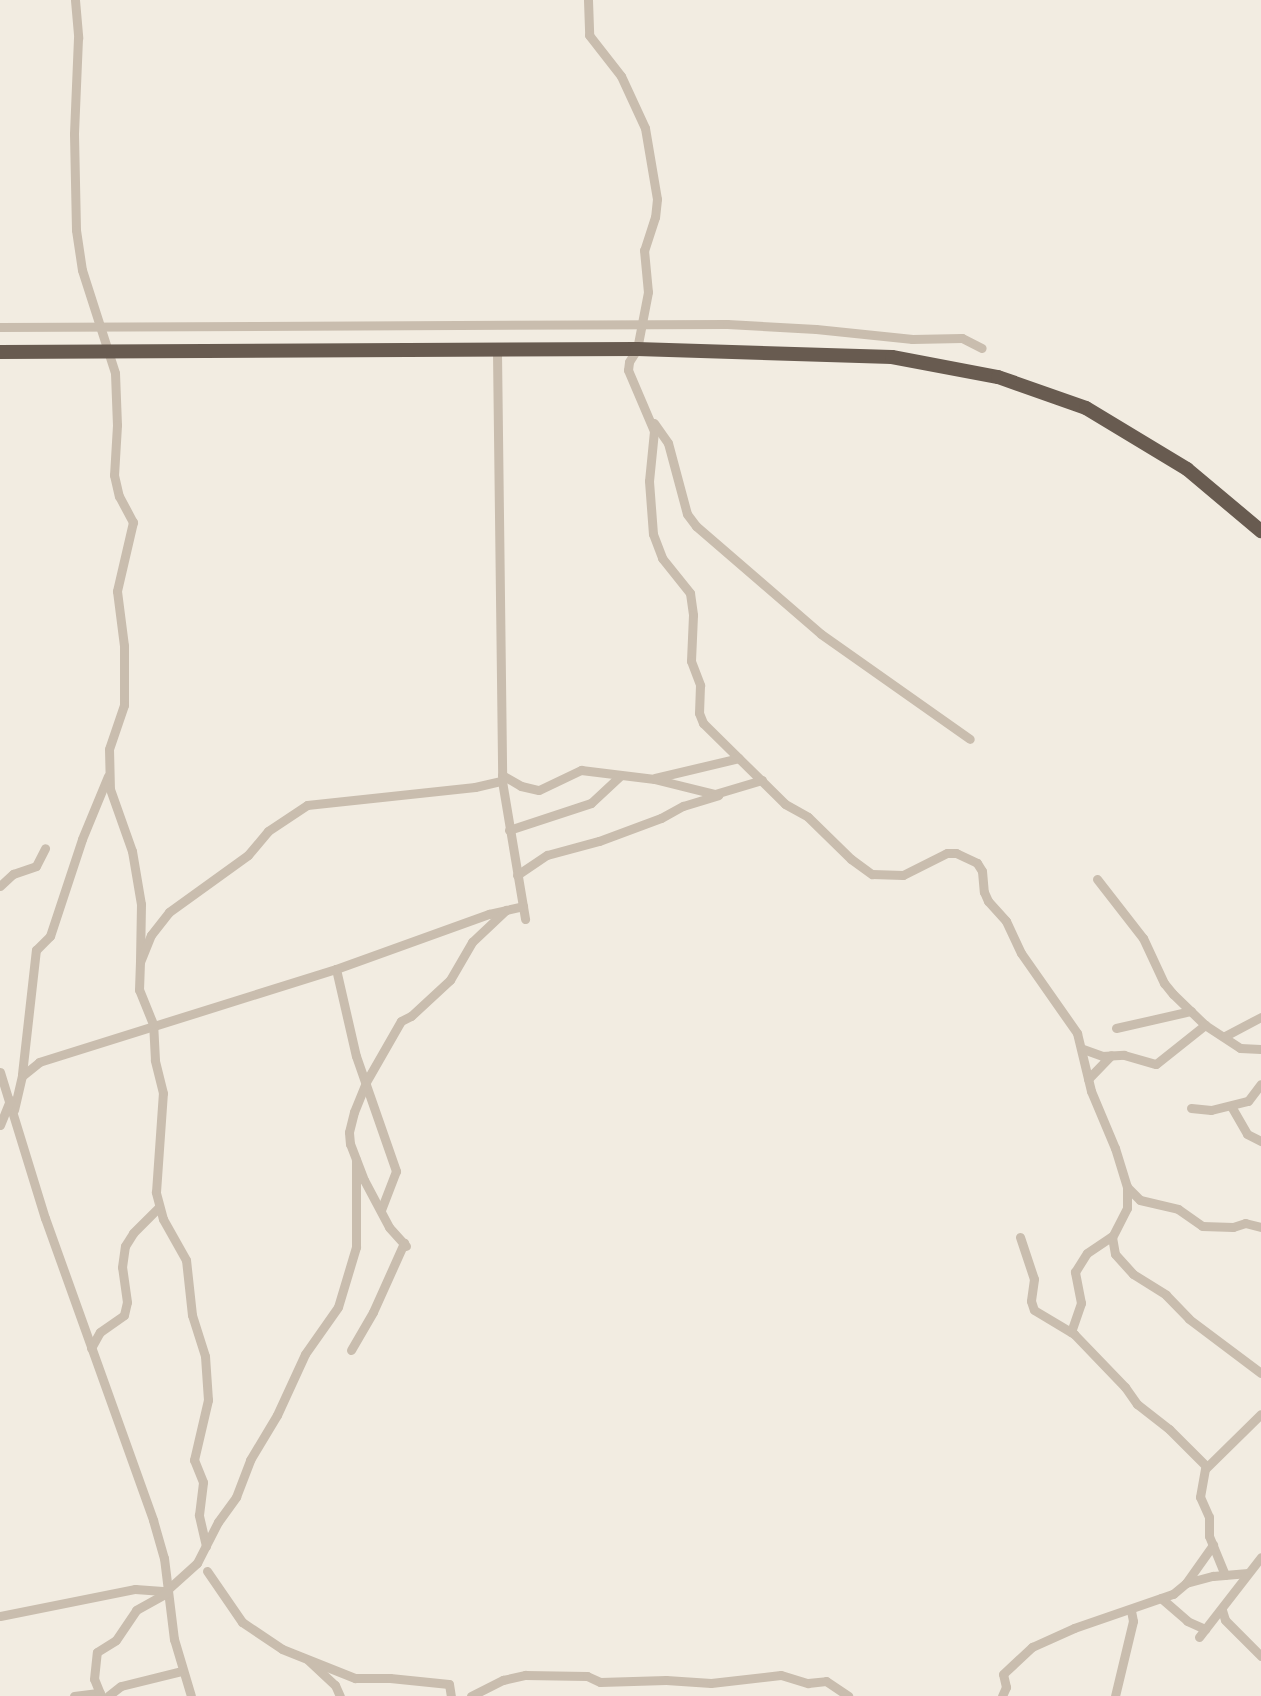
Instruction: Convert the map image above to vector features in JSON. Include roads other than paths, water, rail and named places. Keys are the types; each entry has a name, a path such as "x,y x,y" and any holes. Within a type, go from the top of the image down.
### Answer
{"highway":[{"path":"0,352 110,354 408,349 497,352 637,349 892,357 998,377 1059,397 1107,418 1186,469 1261,531"}],"street":[{"path":"75,0 78,37 74,134 76,230 82,270 116,379 114,475 119,496 133,522 117,591 124,646 124,705 109,741 110,789 132,851 141,899 139,990 153,1024 155,1060 163,1097 155,1185 159,1207 186,1260 192,1315 205,1356 208,1400 194,1460 203,1482 199,1515 206,1546"},
{"path":"588,0 589,35 621,76 645,128 657,198 655,217 644,250 649,281 637,349 629,362 628,370 650,419 668,443 687,514 696,526 821,634 970,739"},
{"path":"0,327 640,323 773,326 912,339 962,338 982,348"},
{"path":"497,352 502,778 525,919"},
{"path":"650,419 654,442 649,481 653,534 662,558 690,593 693,615 690,653 700,685 699,713 709,731 785,804 808,817 851,859 872,874 903,874 947,853 956,853 977,863 982,871 984,892 988,901 1008,923 1021,953 1052,1000 1072,1021 1083,1049 1088,1079 1127,1187 1127,1208 1112,1236 1087,1253 1074,1272 1081,1303 1071,1332"},
{"path":"654,779 669,772 739,758"},
{"path":"140,962 151,935 169,912 248,855 268,831 307,805 475,787 502,778 539,790 581,770 654,779 704,792 722,793"},
{"path":"14,1111 22,1076 36,950 50,936 82,839 110,771"},
{"path":"509,830 592,803 620,776"},
{"path":"517,875 547,855 600,841 661,818 683,806 762,780"},
{"path":"0,886 11,874 36,866 45,848"},
{"path":"1097,879 1143,938 1164,983 1191,1011 1205,1025 1241,1049 1261,1049"},
{"path":"22,1076 39,1062 153,1024 336,969 523,906"},
{"path":"351,1350 405,1245 389,1227 356,1160 349,1132 366,1082 402,1021 450,980 472,942 506,910"},
{"path":"336,969 366,1082 396,1171 381,1210"},
{"path":"1116,1028 1191,1011"},
{"path":"1225,1036 1261,1017"},
{"path":"1083,1049 1124,1055 1156,1065 1205,1025"},
{"path":"1088,1079 1111,1055"},
{"path":"0,1072 41,1205 149,1507 164,1558 167,1592 183,1671 191,1696"},
{"path":"1191,1108 1211,1110 1248,1101 1261,1084"},
{"path":"0,1125 10,1100"},
{"path":"1231,1106 1247,1133 1261,1141"},
{"path":"103,1695 94,1677 97,1652 116,1640 136,1610 167,1592 197,1563 218,1522 236,1497 250,1460 277,1415 308,1349 338,1307 356,1247 356,1160"},
{"path":"1127,1187 1140,1200 1178,1209 1204,1227 1233,1227 1245,1223 1261,1227"},
{"path":"91,1348 100,1332 124,1315 127,1302 122,1267 125,1246 133,1233 159,1207"},
{"path":"1112,1236 1115,1254 1133,1274 1166,1296 1189,1319 1261,1373"},
{"path":"1020,1237 1034,1279 1031,1301 1034,1310 1071,1332 1125,1387 1136,1404 1169,1429 1206,1466"},
{"path":"1225,1575 1213,1545 1209,1517 1200,1497 1206,1466 1261,1414"},
{"path":"1002,1696 1006,1687 1003,1674 1032,1647 1073,1628 1130,1611 1173,1594 1186,1583 1213,1545"},
{"path":"1161,1598 1202,1633 1261,1557"},
{"path":"207,1571 250,1629 308,1660 355,1678 390,1678 449,1684 452,1696"},
{"path":"1186,1583 1248,1573"},
{"path":"0,1616 135,1589 167,1592"},
{"path":"1222,1610 1225,1620 1261,1656"},
{"path":"1115,1696 1133,1621 1130,1611"},
{"path":"308,1660 335,1685 340,1696"},
{"path":"74,1696 103,1695 121,1686 183,1671"},
{"path":"471,1696 503,1680 525,1675 591,1677 600,1682 666,1680 711,1683 781,1675 808,1683 826,1681 848,1696"}]}
